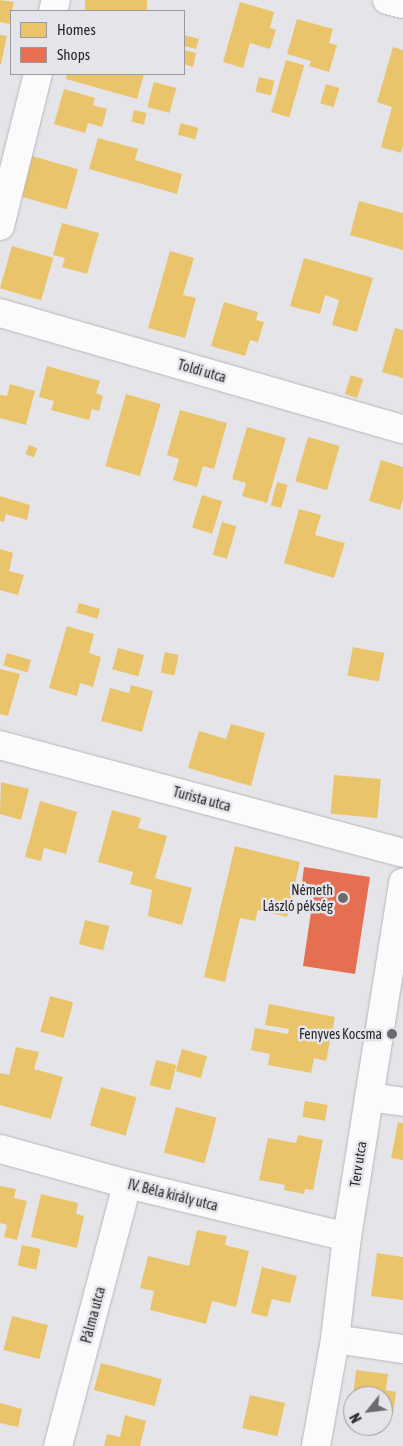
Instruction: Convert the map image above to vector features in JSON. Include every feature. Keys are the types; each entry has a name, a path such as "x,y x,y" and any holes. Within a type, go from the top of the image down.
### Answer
{"street":[{"path":"387,0 403,4"},
{"path":"0,226 38,75"},
{"name":"Toldi utca","path":"0,313 403,429"},
{"name":"Turista utca","path":"0,745 403,853"},
{"name":"Terv utca","path":"316,1446 335,1339 347,1237 403,882"},
{"path":"369,1097 403,1102"},
{"name":"IV. Béla király utca","path":"0,1149 128,1184 347,1237"},
{"name":"Pálma utca","path":"58,1446 128,1184"},
{"path":"335,1339 403,1349"}],"building: Homes":[{"path":"0,0 14,2 12,10 10,10 9,24 0,22"},
{"path":"85,0 147,0 147,10 85,10"},
{"path":"240,2 274,12 270,28 276,30 270,49 250,43 243,68 223,62"},
{"path":"297,19 333,29 329,43 337,45 329,72 309,66 311,61 287,54"},
{"path":"0,35 7,36 1,64 0,64"},
{"path":"185,35 199,39 196,49 185,46"},
{"path":"393,47 403,50 403,145 401,153 381,147 392,107 377,102"},
{"path":"185,50 196,53 193,67 185,64"},
{"path":"286,60 304,65 289,117 271,112"},
{"path":"67,75 144,75 137,99 66,79"},
{"path":"259,77 275,81 271,95 255,92"},
{"path":"154,82 176,88 169,113 147,107"},
{"path":"326,84 339,88 334,107 320,103"},
{"path":"64,89 95,98 93,105 107,109 102,127 88,123 85,133 54,124"},
{"path":"134,110 147,113 144,125 131,122"},
{"path":"181,123 198,128 195,139 178,135"},
{"path":"98,138 138,149 135,160 182,174 177,194 89,169"},
{"path":"32,156 78,169 67,210 20,196"},
{"path":"359,201 403,213 403,250 350,235"},
{"path":"62,223 99,233 87,274 62,267 65,258 53,255"},
{"path":"12,246 53,258 41,300 0,288"},
{"path":"170,251 194,258 183,295 196,298 185,338 148,328"},
{"path":"304,258 373,278 357,332 332,325 339,300 325,295 320,314 290,306"},
{"path":"224,302 258,312 256,320 264,322 258,342 250,340 245,356 211,346"},
{"path":"395,328 403,330 403,378 382,372"},
{"path":"47,366 100,381 96,393 103,396 99,411 92,409 89,420 51,410 54,401 39,397"},
{"path":"351,375 363,379 357,398 345,394"},
{"path":"10,384 35,391 26,425 0,418 0,395 7,396"},
{"path":"126,394 161,404 140,476 105,466"},
{"path":"180,410 227,423 214,469 203,466 197,487 173,480 179,459 167,455"},
{"path":"247,427 286,438 267,503 242,496 246,483 232,479"},
{"path":"308,437 340,446 327,490 295,481"},
{"path":"29,445 37,448 34,458 25,454"},
{"path":"381,460 403,467 403,499 400,510 369,501"},
{"path":"277,482 288,485 281,508 271,505"},
{"path":"202,495 222,501 212,534 192,528"},
{"path":"0,496 30,505 27,520 6,514 4,522 0,521"},
{"path":"299,509 321,515 315,535 345,543 334,578 284,563"},
{"path":"222,522 236,526 227,559 213,555"},
{"path":"0,549 13,553 9,571 24,575 18,595 0,590"},
{"path":"79,603 100,609 97,619 76,613"},
{"path":"67,626 94,634 89,653 101,657 93,687 80,683 77,696 49,688"},
{"path":"353,647 384,653 379,682 347,675"},
{"path":"118,648 144,655 138,676 112,669"},
{"path":"165,652 179,655 174,675 161,673"},
{"path":"7,653 31,660 27,672 3,665"},
{"path":"0,669 20,674 8,716 0,714"},
{"path":"131,685 153,691 142,732 101,721 110,688 129,693"},
{"path":"231,724 265,733 251,786 188,768 199,731 226,739"},
{"path":"334,775 381,779 377,818 331,814"},
{"path":"1,782 29,789 21,820 0,814"},
{"path":"40,801 77,812 66,854 44,848 41,861 25,857"},
{"path":"112,810 141,818 138,828 167,836 155,878 192,888 182,925 148,916 152,890 130,884 133,872 98,862"},
{"path":"235,846 300,862 287,917 258,910 255,921 240,918 225,982 204,977"},
{"path":"85,920 109,926 103,950 79,944"},
{"path":"50,996 73,1002 64,1038 40,1032"},
{"path":"269,1004 335,1017 326,1061 314,1058 311,1073 268,1065 270,1054 251,1050 255,1028 288,1034 289,1029 265,1025"},
{"path":"16,1047 39,1052 34,1069 63,1077 51,1119 0,1105 0,1073 9,1075"},
{"path":"182,1049 207,1056 201,1078 176,1071"},
{"path":"156,1060 176,1065 170,1090 150,1085"},
{"path":"101,1087 137,1097 126,1136 90,1125"},
{"path":"305,1101 328,1105 325,1121 302,1117"},
{"path":"176,1107 217,1118 204,1163 164,1152"},
{"path":"398,1122 403,1123 403,1160 391,1158"},
{"path":"298,1135 323,1140 313,1190 305,1189 304,1194 284,1190 285,1185 259,1180 268,1138 296,1143"},
{"path":"0,1186 16,1189 14,1198 27,1201 17,1240 4,1237 7,1225 0,1223"},
{"path":"41,1194 78,1203 76,1214 84,1216 77,1248 31,1237"},
{"path":"197,1230 227,1236 225,1245 249,1251 236,1307 212,1301 206,1324 150,1310 154,1291 140,1288 148,1256 189,1266"},
{"path":"22,1245 41,1249 36,1269 18,1266"},
{"path":"377,1253 403,1257 403,1300 371,1296"},
{"path":"262,1267 297,1276 290,1303 272,1299 267,1317 251,1313"},
{"path":"12,1316 48,1325 39,1359 4,1350"},
{"path":"101,1363 162,1379 155,1406 94,1390"},
{"path":"356,1370 388,1374 386,1386 354,1386"},
{"path":"393,1391 396,1392 393,1414"},
{"path":"250,1395 285,1403 277,1436 242,1428"},
{"path":"0,1403 22,1409 18,1427 0,1423"},
{"path":"125,1415 146,1421 140,1446 104,1446 107,1434 120,1437"}],"building: Shops":[{"path":"304,867 370,877 355,974 303,966 315,885 302,883"}],"place":[{"name":"Németh László pékség","path":"343,898"},
{"name":"Fenyves Kocsma","path":"392,1034"}]}
